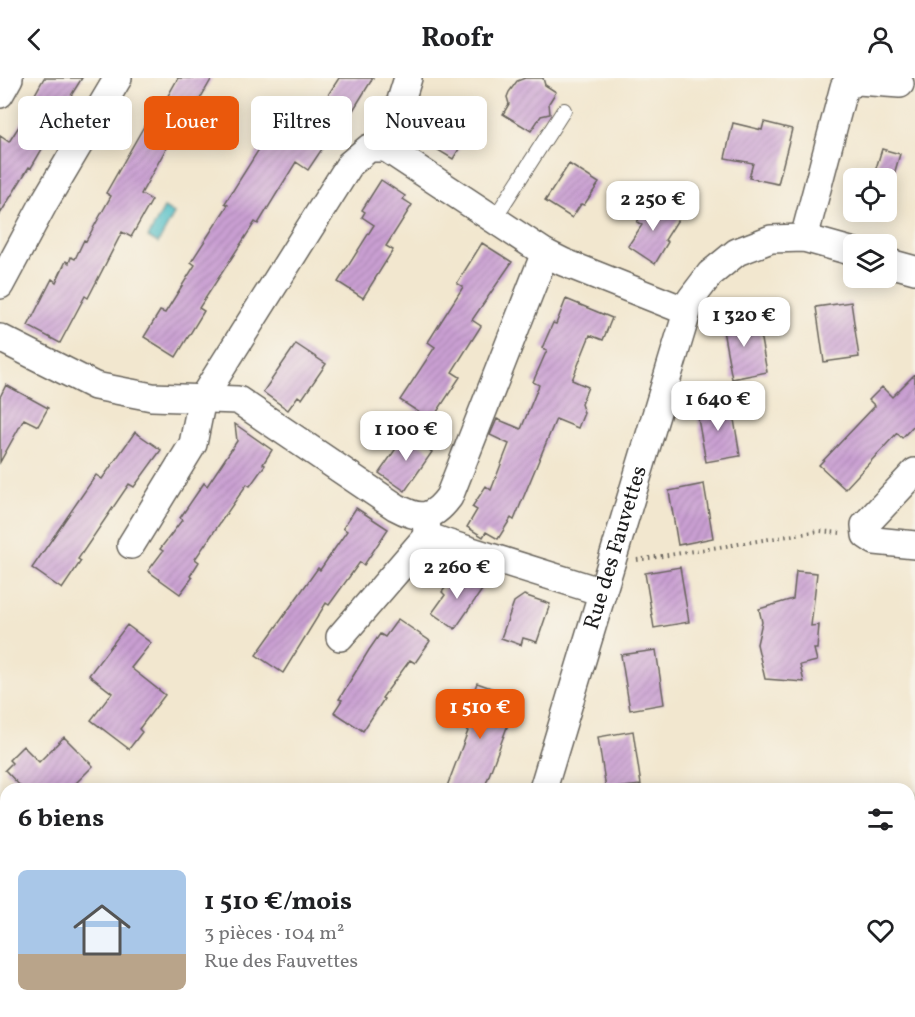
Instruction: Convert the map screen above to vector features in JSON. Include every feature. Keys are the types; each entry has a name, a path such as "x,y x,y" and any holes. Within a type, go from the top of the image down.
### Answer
{"street":[{"path":"0,94 9,78"},
{"path":"0,285 44,203 118,78"},
{"path":"402,96 408,78"},
{"path":"804,238 844,87 858,81 900,84"},
{"path":"131,545 193,444 202,399 350,164 367,150"},
{"path":"389,150 545,253 686,311"},
{"name":"Rue des Fauvettes","path":"545,783 691,299 710,274 737,252 771,239 804,238 843,249"},
{"path":"340,637 449,497 545,253"},
{"path":"897,265 915,270"},
{"path":"0,338 94,386 152,396 238,400 411,515 446,543 602,592"},
{"path":"915,472 865,525 866,535 875,541 915,545"}],"lane":[{"path":"494,219 564,110"}],"path":[{"path":"614,555 630,561 820,531 866,535"}],"water":[{"path":"164,208 174,214 158,243 148,237"}],"building":[{"path":"44,78 82,78 71,96 34,96"},
{"path":"178,78 212,78 202,96 168,96"},
{"path":"339,78 373,78 352,112 352,96 327,96"},
{"path":"525,78 543,78 545,85 556,92 549,103 550,114 541,116 531,131 503,114 509,104 507,97 509,92 517,81"},
{"path":"764,122 792,129 778,184 749,178 753,163 725,158 733,123 762,130"},
{"path":"144,126 144,150 165,150 141,194 152,200 131,237 122,232 88,298 85,296 60,343 28,326 52,279 56,282 66,261 69,263 71,257 75,259 84,240 86,241 111,196 106,193"},
{"path":"18,128 18,150 42,150 0,214 0,136 9,142"},
{"path":"882,149 900,154 896,168 876,168"},
{"path":"259,150 321,150 308,170 296,162 258,224 255,222 199,308 204,311 176,357 144,337 160,311 165,313 195,265 191,262 228,205 225,203"},
{"path":"438,150 458,150 453,159"},
{"path":"569,164 599,183 572,218 545,201"},
{"path":"381,180 405,196 403,199 412,205 386,246 393,250 363,298 338,282 374,225 362,217 365,212 362,210"},
{"path":"652,200 679,218 665,240 668,242 655,264 628,246 642,225 637,222"},
{"path":"482,243 512,262 472,320 481,326 452,372 460,377 435,415 423,415 400,400 435,347 428,342 463,287 457,283"},
{"path":"566,299 612,318 603,340 590,335 572,380 588,387 581,404 584,413 578,428 556,419 514,520 511,518 498,539 486,532 483,537 467,527 477,510 472,507 486,486 491,490 509,444 490,435 497,419 521,429 539,385 533,382 547,350 542,348 553,323 556,324"},
{"path":"851,302 859,357 824,362 816,307"},
{"path":"757,318 767,372 732,379 722,325"},
{"path":"296,344 326,364 302,399 298,396 288,410 263,392"},
{"path":"915,374 915,424 902,438 897,433 845,489 819,465 875,406 869,400 882,387 892,397"},
{"path":"6,385 48,408 38,426 24,419 0,462 0,397"},
{"path":"731,401 740,456 706,462 696,408"},
{"path":"235,424 272,450 263,464 265,465 250,486 247,484 195,559 199,562 190,576 192,578 180,594 148,571 163,551 160,549 182,520 180,518 204,483 207,486 237,441"},
{"path":"135,432 161,450 134,487 129,484 78,559 81,561 62,589 32,568 96,475 102,479"},
{"path":"406,434 432,452 405,491 379,473"},
{"path":"704,484 713,538 678,545 669,491"},
{"path":"356,508 388,529 364,565 360,562 329,605 326,603 283,673 256,655 347,531 343,528"},
{"path":"680,567 689,622 654,628 645,573"},
{"path":"796,571 817,573 811,626 819,625 817,649 814,649 817,661 800,665 804,682 765,679 757,644 762,622 759,609 793,599"},
{"path":"457,572 482,590 455,629 432,613 445,595 442,592"},
{"path":"524,595 550,604 537,642 523,638 521,645 501,638 514,602"},
{"path":"398,619 430,641 415,663 410,660 382,698 384,699 363,731 334,712 342,700 339,699 380,634 385,637"},
{"path":"127,625 151,643 131,668 165,695 139,729 142,732 129,749 91,720 112,693 89,675"},
{"path":"656,650 664,704 630,710 621,655"},
{"path":"477,683 505,693 497,715 510,719 486,783 448,783 468,731 460,727"},
{"path":"633,731 641,783 605,783 598,737"},
{"path":"64,737 93,766 76,783 17,783 5,770 12,763 9,760 23,746 39,762"}]}
